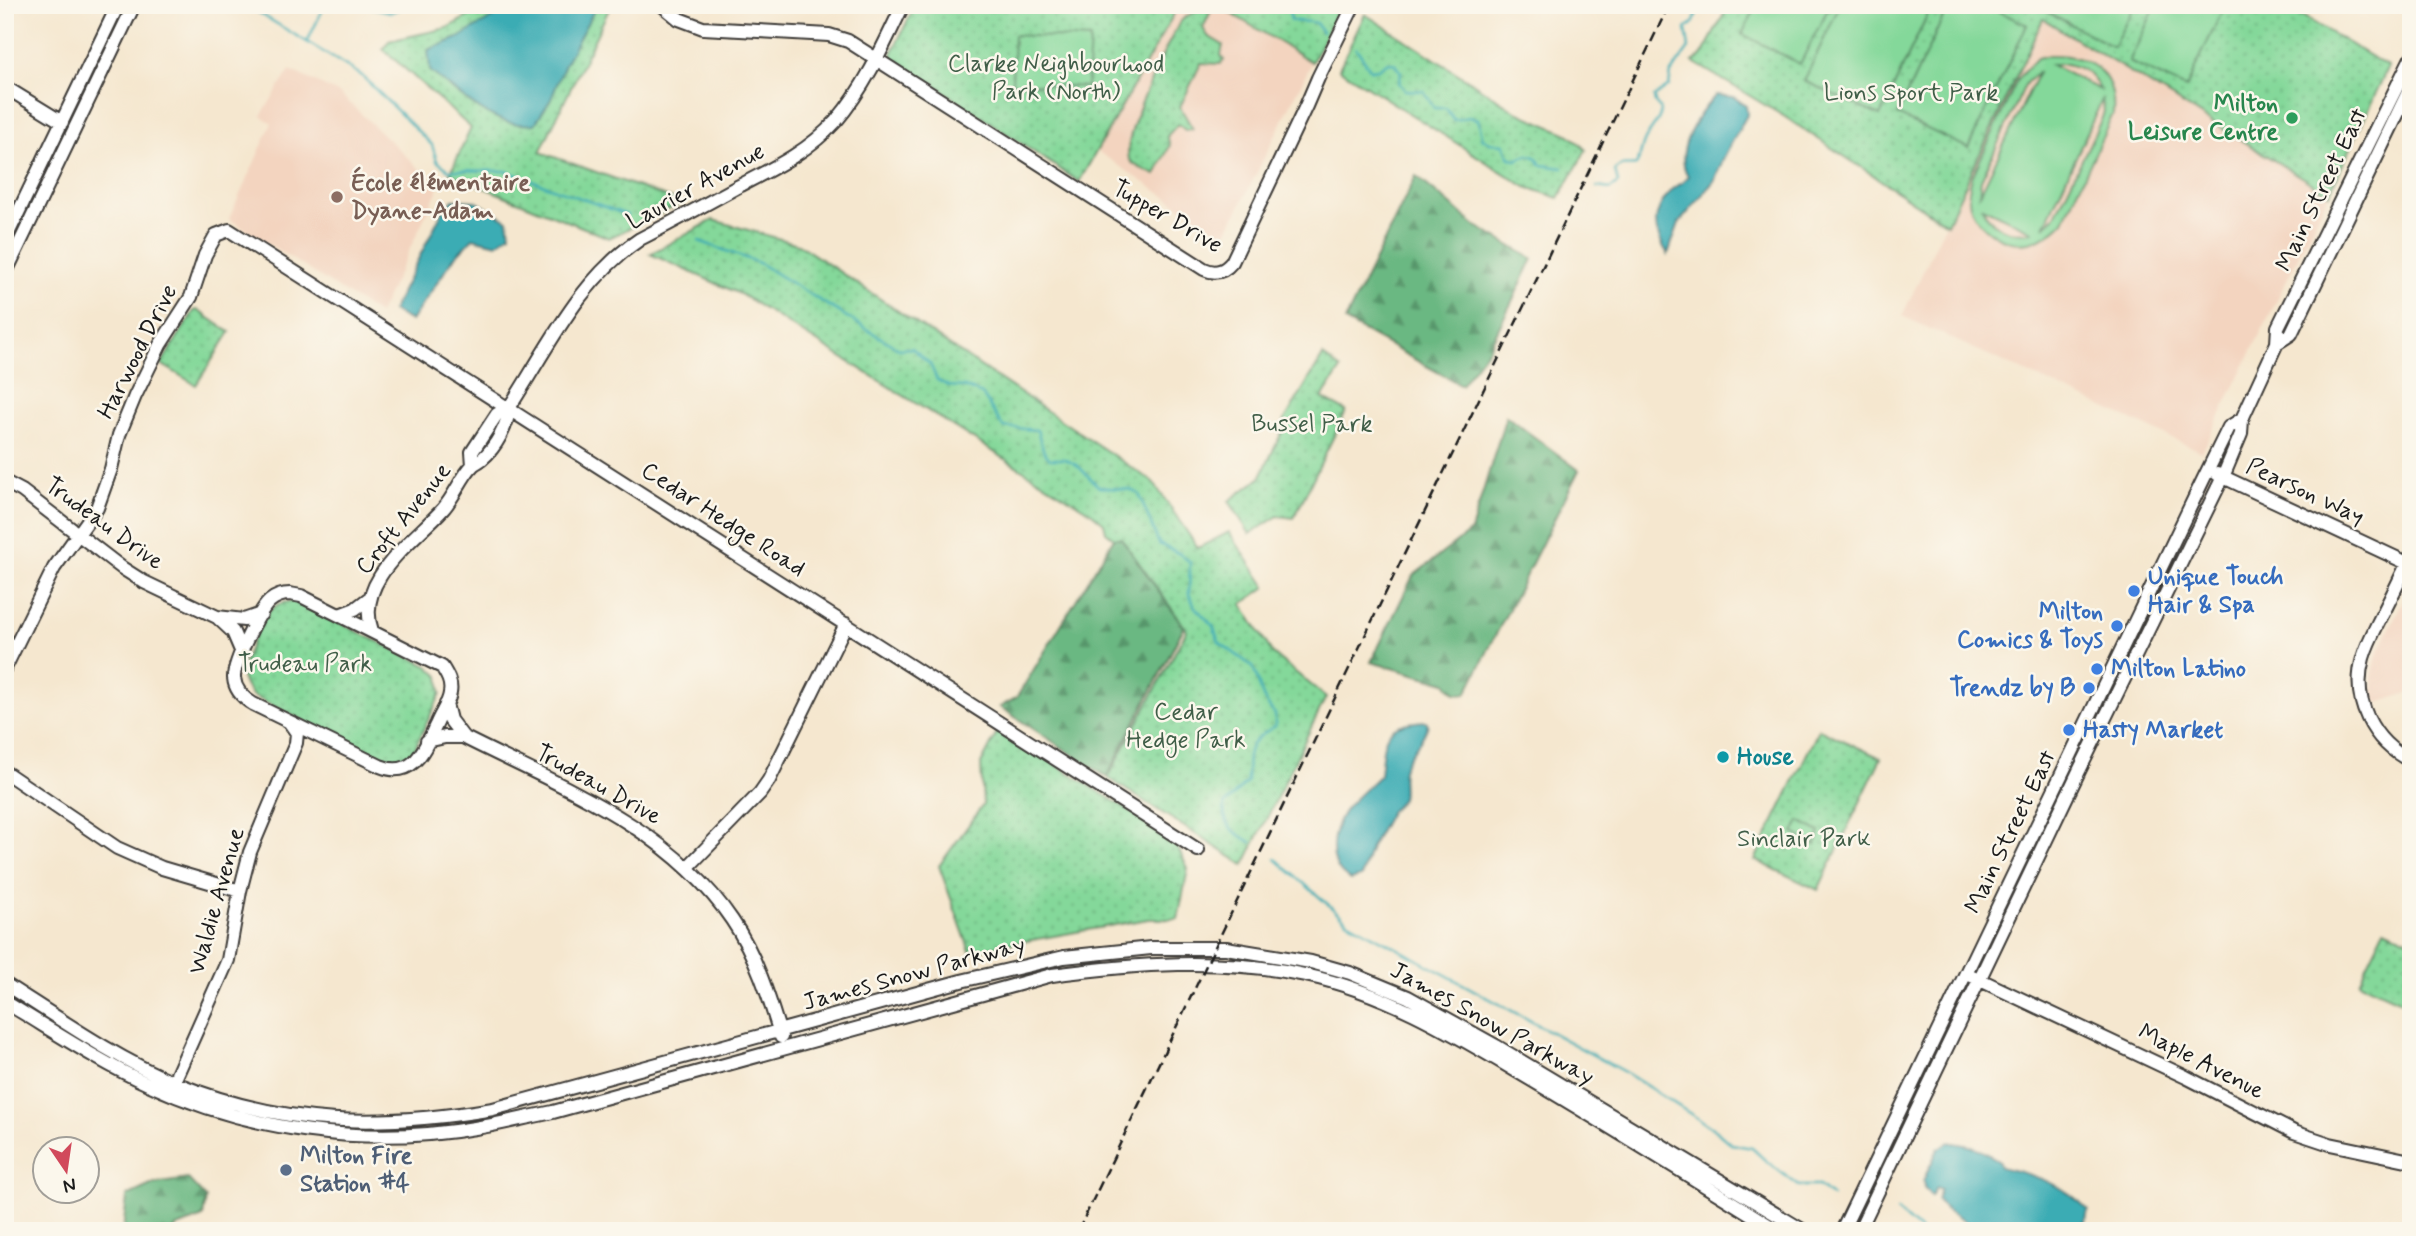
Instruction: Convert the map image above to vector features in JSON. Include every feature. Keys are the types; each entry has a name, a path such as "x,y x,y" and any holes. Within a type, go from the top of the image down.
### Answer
{"main road":[{"path":"5,240 118,5"},
{"path":"5,274 134,5"},
{"path":"662,5 679,19 703,29 829,35 848,41 877,59"},
{"name":"Laurier Avenue","path":"509,408 579,296 599,271 623,250 805,149 825,132 844,111 877,59 903,5"},
{"name":"Tupper Drive","path":"877,59 1204,269 1215,272 1227,268 1232,262 1354,5"},
{"name":"Main Street East","path":"1859,1231 2223,477 2241,434 2242,419 2277,343 2278,327 2411,58"},
{"name":"Main Street East","path":"2277,343 2291,334 2411,86"},
{"path":"5,87 62,122"},
{"name":"Cedar Hedge Road","path":"223,231 235,232 1198,850"},
{"name":"Harwood Drive","path":"5,668 54,568 97,508 119,435 147,370 191,297 205,255 216,235 223,231"},
{"name":"Croft Avenue","path":"339,615 355,609 368,598 396,556 445,508 473,465 484,458 509,422 509,408"},
{"name":"Main Street East","path":"1842,1231 2229,427 2242,419"},
{"name":"Pearson Way","path":"2209,470 2409,560"},
{"name":"Trudeau Drive","path":"5,482 22,491 144,582 217,617 243,621 261,614"},
{"path":"2409,560 2366,649 2359,685 2364,709 2376,733 2389,747 2411,761"},
{"name":"Trudeau Drive","path":"290,594 301,596 339,615 442,667 450,685 446,704 428,741 415,762 398,770 380,766 247,700 238,691 234,674 242,653 266,605 274,598 290,594"},
{"name":"Croft Avenue","path":"368,598 368,618 372,631"},
{"name":"Trudeau Drive","path":"217,617 233,632 242,653"},
{"path":"688,867 760,793 769,780 846,624"},
{"name":"Trudeau Drive","path":"446,704 450,720 463,737 614,813 688,867 734,922 761,976 784,1048"},
{"name":"Waldie Avenue","path":"171,1088 228,960 240,891 259,827 291,759 297,733 287,720"},
{"path":"428,741 463,737"},
{"name":"Waldie Avenue","path":"291,759 311,740 325,738"},
{"path":"5,772 117,848 162,868 240,891"},
{"name":"James Snow Parkway","path":"5,1002 132,1077 314,1119 359,1122 440,1117 494,1110 961,981 1064,957 1151,948 1226,948 1289,957 1350,973 1408,997 1519,1059 1804,1231"},
{"name":"James Snow Parkway","path":"5,984 171,1088 242,1117 285,1127 372,1137 475,1129 553,1112 1052,975 1171,963 1221,965 1306,975 1393,1002 1433,1022 1606,1124 1777,1231"},
{"name":"Maple Avenue","path":"1965,973 2165,1066 2294,1132 2330,1144 2411,1161"}],"shaded area":[{"path":"1179,5 1217,5 1312,62 1225,236 1097,151"},
{"path":"2043,19 2329,194 2202,452 1902,316"},
{"name":"École élémentaire Dyane-Adam","path":"290,70 340,94 439,187 379,314 229,219 272,123 261,116"},
{"path":"2411,584 2411,694 2410,692 2375,704 2372,678 2377,654"}],"green space":[{"path":"489,5 611,5 540,152 683,203 609,238 450,174 471,128 383,49 389,41 447,28"},
{"name":"Clarke Neighbourhood Park (North)","path":"915,5 1179,5 1079,182 892,57"},
{"path":"1217,5 1341,5 1312,62"},
{"name":"Lions Sport Park","path":"1729,5 2284,5 2388,67 2329,194 2043,19 1947,224 1785,117 1693,62 1702,55"},
{"path":"1757,5 1830,5 1800,64 1742,34"},
{"path":"1840,5 1932,5 1880,116 1804,81"},
{"path":"1949,5 1986,5 2027,25 1968,148 1897,115"},
{"path":"2048,5 2135,5 2113,47 2046,11"},
{"path":"2156,5 2225,5 2186,88 2129,62"},
{"path":"1199,9 1211,11 1203,28 1208,36 1223,45 1221,55 1224,60 1220,64 1201,63 1180,107 1193,129 1185,130 1178,124 1167,136 1170,145 1156,175 1137,166 1129,158 1128,147 1132,131 1147,90 1175,32 1183,19"},
{"path":"1365,14 1519,113 1570,135 1586,150 1559,198 1526,187 1339,69"},
{"path":"1014,35 1090,39 1087,87 1012,83"},
{"path":"2063,55 2097,68 2110,86 2113,114 2064,221 2044,237 2023,243 2012,242 2001,239 1981,224 1971,209 1969,191 1972,177 2018,78 2037,58","holes":["2066,64 2082,70 2094,80 2100,90 2051,65","2039,71 1979,195 1981,180 2026,83","2102,100 2102,118 2055,216 2044,227","1982,207 2032,232 2009,231 1996,225"]},
{"path":"1416,176 1476,226 1533,259 1489,348 1461,385 1345,321"},
{"name":"Cedar Hedge Park","path":"713,220 798,244 1153,482 1198,548 1229,532 1266,587 1242,604 1273,654 1326,697 1244,865 1108,778 1187,630 1121,538 1114,538 1106,532 1104,523 1092,513 740,294 650,254"},
{"path":"197,310 230,332 196,385 161,364"},
{"name":"Bussel Park","path":"1323,356 1341,369 1322,398 1346,411 1294,518 1278,516 1250,534 1229,501 1260,478 1283,430 1285,419"},
{"path":"1506,416 1579,470 1466,694 1455,693 1446,683 1371,662 1413,576 1471,531"},
{"path":"1114,538 1121,538 1184,627 1107,777 1000,707 1017,697"},
{"name":"Trudeau Park","path":"295,601 428,666 439,676 441,693 413,752 400,760 385,761 253,696 248,691 241,672 259,628 274,607"},
{"path":"999,729 1173,838 1188,869 1178,919 1148,919 970,951 939,866 983,805 981,764"},
{"name":"Sinclair Park","path":"1819,729 1881,758 1818,890 1755,860"},
{"path":"1799,821 1820,832 1816,845 1793,833"},
{"path":"2385,929 2411,941 2411,1006 2359,982"},
{"path":"188,1179 206,1198 203,1217 175,1228 174,1231 123,1231 127,1196 153,1184"}],"water":[{"path":"513,5 597,5 565,64 551,99 535,124 505,121 491,115 465,99 430,71 428,50 458,38"},
{"path":"1716,95 1734,97 1746,106 1747,115 1714,181 1679,223 1668,254 1659,237 1657,214 1664,199 1688,176 1684,166 1686,144 1695,122"},
{"path":"453,200 475,201 508,220 510,234 497,244 473,238 454,258 411,321 392,311 442,212"},
{"path":"1426,721 1426,730 1403,770 1402,799 1390,812 1371,847 1361,877 1351,880 1342,874 1334,856 1334,835 1342,814 1380,775 1385,742 1393,729 1412,722"},
{"path":"1949,1142 1975,1147 1998,1160 2000,1167 2059,1187 2088,1210 2086,1220 2077,1231 1978,1231 1943,1207 1937,1200 1941,1189 1937,1187 1931,1196 1924,1187 1923,1181 1938,1149"}],"waterway":[{"path":"246,5 361,75 432,145 437,161 449,170 506,171 627,215"},
{"path":"307,42 325,5"},
{"path":"362,5 391,12 409,5"},
{"path":"1288,5 1291,20 1316,23 1322,32"},
{"path":"1597,187 1610,189 1618,183 1615,171 1617,168 1636,165 1646,138 1660,114 1661,110 1654,97 1669,86 1671,73 1689,48 1686,29 1694,22 1698,10 1714,5"},
{"path":"1356,48 1371,70 1388,62 1396,64 1401,72 1399,83 1405,90 1424,91 1434,108 1446,108 1454,120 1469,117 1478,119 1483,139 1490,143 1504,144 1509,157 1516,160 1528,155 1536,157 1541,165 1563,168"},
{"path":"699,241 759,263 899,349 912,348 930,364 937,380 948,386 964,387 982,394 1003,427 1037,430 1044,452 1050,459 1065,459 1077,465 1099,487 1131,490 1139,494 1159,544 1190,562 1189,594 1195,607 1213,626 1219,642 1253,667 1263,697 1275,714 1275,726 1258,738 1250,748 1247,782 1224,805 1228,824 1251,842"},
{"path":"1276,859 1347,921 1628,1074 1711,1127 1731,1144 1752,1148 1799,1186 1819,1186 1832,1197"},
{"path":"1897,1211 1920,1231"}],"railway":[{"path":"1078,1231 1669,5"}],"place":[{"name":"Milton Leisure Centre","path":"2292,118"},
{"name":"École élémentaire Dyane-Adam","path":"337,197"},
{"name":"Unique Touch Hair & Spa","path":"2134,591"},
{"name":"Milton Comics & Toys","path":"2117,626"},
{"name":"Milton Latino","path":"2097,669"},
{"name":"Trendz by B","path":"2089,688"},
{"name":"Hasty Market","path":"2069,730"},
{"name":"House","path":"1723,757"},
{"name":"Milton Fire Station #4","path":"286,1170"}]}
